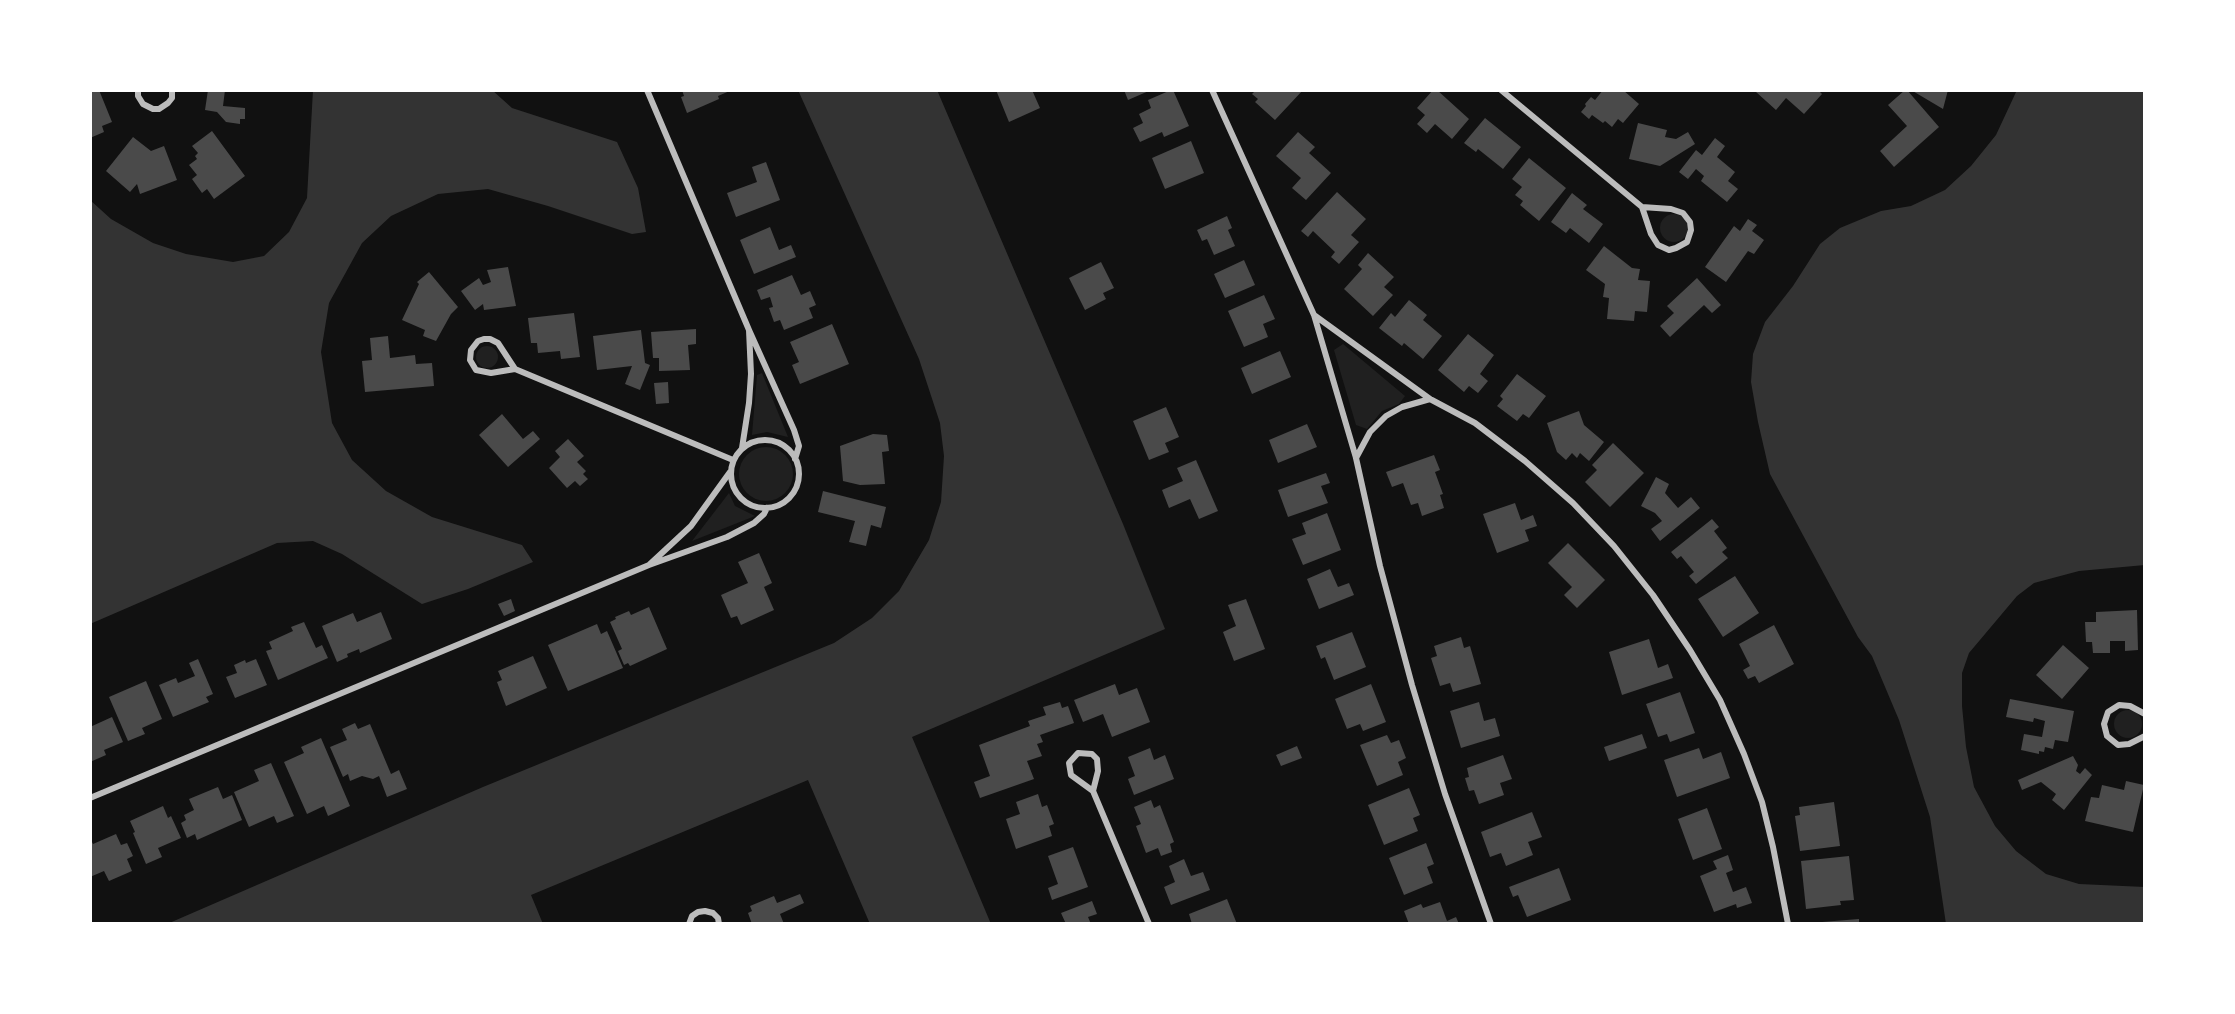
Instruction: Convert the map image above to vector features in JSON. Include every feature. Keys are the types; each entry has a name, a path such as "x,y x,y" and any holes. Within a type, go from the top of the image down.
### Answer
{"street":[{"path":"138,90 142,104 153,109 159,109 168,103 172,98 172,90"},
{"path":"647,90 794,430 799,446 795,459"},
{"path":"1212,90 1314,315 1356,458 1380,567 1412,685 1445,794 1491,924"},
{"path":"1501,90 1642,207 1651,234 1658,245 1669,250 1676,249 1687,242 1691,230 1690,222 1683,213 1671,209 1642,207"},
{"path":"1314,315 1430,399 1475,423 1526,461 1573,503 1614,546 1653,595 1720,700 1743,754 1767,824 1788,924"},
{"path":"742,448 752,374 749,330"},
{"path":"515,369 508,356 494,340 484,339 474,345 471,350 472,366 480,372 491,373 515,369 733,460"},
{"path":"1356,458 1370,432 1386,416 1402,407 1430,399"},
{"path":"649,565 691,526 730,472 733,460 742,448 751,442 774,441 785,446 795,459 799,476 790,498 781,505 767,508 749,505 740,499 734,489 730,472"},
{"path":"90,798 649,565 727,537 754,523 767,508"},
{"path":"2145,714 2130,706 2120,705 2108,712 2104,724 2107,736 2118,745 2129,744 2145,736"},
{"path":"1093,791 1098,771 1097,759 1092,754 1078,753 1072,757 1069,769 1071,775 1093,791 1149,924"},
{"path":"689,924 692,916 705,911 713,913 718,918 719,924"}],"shaded area":[{"path":"313,90 492,90 512,108 617,142 638,188 646,232 632,234 488,189 438,194 391,216 362,243 329,303 321,352 332,423 352,460 386,491 432,517 522,545 533,562 468,589 422,604 342,554 313,541 277,543 90,624 90,200 111,219 153,243 186,254 233,262 264,256 289,232 307,198"},
{"path":"798,90 937,90 1123,524 1165,629 912,737 991,924 870,924 808,780 531,895 543,924 167,924 483,787 834,643 872,618 899,591 929,540 941,502 944,456 940,423 919,359"},
{"path":"2017,90 2145,90 2145,565 2079,571 2034,583 2017,596 1969,653 1962,673 1966,747 1974,787 1995,826 2016,851 2046,874 2079,884 2145,887 2145,924 1946,924 1930,817 1899,720 1872,656 1858,637 1770,474 1751,382 1753,354 1765,322 1793,286 1820,244 1840,228 1881,211 1911,206 1945,190 1971,166 1996,135"},
{"path":"1674,214 1684,218 1688,228 1684,238 1674,242 1664,238 1660,228 1664,218"},
{"path":"1343,344 1405,396 1399,404 1382,411 1367,429 1356,425 1334,350"},
{"path":"487,346 495,349 498,357 495,365 487,368 479,365 476,357 479,349"},
{"path":"762,373 788,437 767,432 752,435 757,375"},
{"path":"766,447 776,449 785,455 791,464 793,474 791,484 785,493 776,499 766,501 756,499 747,493 741,484 739,474 741,464 747,455 756,449"},
{"path":"729,493 735,506 755,516 692,541"},
{"path":"2128,710 2138,714 2142,724 2138,734 2128,738 2118,734 2114,724 2118,714"}],"building":[{"path":"90,90 99,90 112,122 102,126 104,132 90,138"},
{"path":"208,90 225,90 223,106 245,108 245,119 240,119 240,124 226,122 217,112 205,110"},
{"path":"682,90 732,90 718,96 719,99 687,113 681,97 684,96"},
{"path":"996,90 1032,90 1040,108 1009,122"},
{"path":"1124,90 1151,90 1128,100"},
{"path":"1171,90 1189,126 1164,137 1162,132 1140,142 1133,128 1143,123 1139,114 1151,108 1148,100"},
{"path":"1256,90 1303,90 1275,120 1255,102 1258,99 1252,94"},
{"path":"1433,90 1437,90 1469,119 1452,139 1435,124 1427,133 1417,124 1425,115 1417,108"},
{"path":"1603,90 1623,90 1639,104 1623,123 1618,119 1612,127 1592,115 1589,119 1581,112 1591,97 1595,100"},
{"path":"1757,90 1818,90 1822,94 1804,114 1786,98 1776,110 1756,92"},
{"path":"1905,90 1939,127 1894,167 1880,151 1907,126 1888,105"},
{"path":"1911,90 1948,90 1943,109"},
{"path":"1485,118 1521,147 1503,169 1478,149 1476,152 1464,143"},
{"path":"1638,123 1667,130 1665,137 1676,139 1688,132 1695,144 1660,166 1629,159"},
{"path":"212,131 245,176 214,199 207,189 202,193 192,179 197,175 189,165 197,159 195,156 198,153 192,146"},
{"path":"1298,132 1315,147 1309,153 1331,173 1306,200 1292,188 1301,178 1276,156"},
{"path":"133,137 151,151 164,146 177,180 140,194 137,184 130,192 106,171"},
{"path":"1715,138 1725,146 1717,157 1735,172 1728,181 1738,189 1727,202 1701,181 1704,176 1696,169 1688,179 1679,172 1696,150 1702,155"},
{"path":"1191,141 1204,173 1165,189 1152,158"},
{"path":"1529,158 1566,188 1539,221 1520,205 1523,201 1515,195 1522,187 1512,179"},
{"path":"766,162 780,200 736,217 727,193 757,182 752,167"},
{"path":"1337,192 1366,219 1351,235 1359,242 1339,264 1331,257 1335,252 1313,231 1308,237 1301,231"},
{"path":"1572,193 1587,205 1583,209 1603,224 1589,243 1570,228 1566,233 1551,222"},
{"path":"1227,216 1232,228 1228,230 1235,246 1214,255 1207,239 1202,241 1197,230"},
{"path":"1748,219 1757,225 1752,231 1764,240 1754,254 1748,251 1726,282 1705,267 1734,226 1740,231"},
{"path":"770,227 779,250 791,245 796,257 754,274 740,240"},
{"path":"1604,246 1632,268 1640,269 1638,280 1650,281 1647,312 1635,311 1634,321 1607,319 1609,298 1603,297 1605,284 1586,270"},
{"path":"1368,253 1394,277 1384,287 1393,295 1373,316 1344,289 1362,269 1358,265"},
{"path":"1244,260 1255,285 1225,298 1214,274"},
{"path":"1101,262 1114,288 1103,293 1106,299 1085,310 1069,278"},
{"path":"508,267 516,306 484,310 483,304 475,310 461,291 479,278 483,285 491,282 487,270"},
{"path":"429,272 458,307 451,314 436,341 423,336 425,330 402,320 419,284 417,282"},
{"path":"792,275 801,295 810,291 816,305 809,308 813,318 784,330 780,320 774,322 769,308 773,307 770,297 761,300 757,290"},
{"path":"1697,278 1721,305 1712,313 1704,305 1670,337 1660,326 1674,313 1667,306"},
{"path":"1264,295 1275,319 1263,324 1268,337 1244,347 1228,311"},
{"path":"1409,300 1427,315 1423,320 1442,336 1423,359 1404,343 1402,346 1379,328 1391,313 1395,317"},
{"path":"574,313 580,357 561,359 560,351 538,353 537,343 531,343 528,318"},
{"path":"832,324 849,364 800,384 792,365 799,362 790,342"},
{"path":"696,329 696,344 688,345 690,370 659,371 659,358 653,358 651,332"},
{"path":"641,330 645,363 650,365 640,390 625,384 632,366 597,370 593,336"},
{"path":"1468,334 1494,355 1480,374 1488,381 1478,393 1469,386 1464,392 1438,370"},
{"path":"388,336 390,358 415,355 416,364 432,363 434,386 365,392 362,361 372,360 370,338"},
{"path":"1280,351 1291,377 1252,394 1241,368"},
{"path":"1517,374 1546,396 1529,418 1523,414 1517,421 1497,406 1503,399 1500,396"},
{"path":"668,382 669,403 656,404 654,383"},
{"path":"1166,407 1179,437 1165,443 1169,452 1149,460 1133,421"},
{"path":"1579,411 1584,425 1604,442 1589,461 1580,453 1577,458 1572,453 1566,460 1557,452 1547,423"},
{"path":"502,414 523,439 533,431 540,439 508,467 479,435"},
{"path":"1307,424 1317,447 1278,463 1269,440"},
{"path":"873,434 887,435 889,451 882,452 885,484 860,485 843,481 840,446"},
{"path":"568,439 584,456 577,462 586,471 583,474 588,479 580,486 575,481 567,488 549,468 560,457 555,451"},
{"path":"1613,443 1644,473 1610,507 1585,482 1597,470 1592,465"},
{"path":"1434,455 1440,470 1435,472 1443,494 1440,495 1444,508 1422,516 1418,503 1411,505 1403,483 1392,487 1386,472"},
{"path":"1196,460 1218,511 1199,519 1190,499 1169,508 1162,490 1183,481 1177,468"},
{"path":"1326,473 1330,483 1321,486 1328,503 1288,517 1278,490"},
{"path":"1656,477 1669,484 1665,493 1678,508 1691,497 1700,508 1660,541 1651,529 1662,521 1655,513 1641,506"},
{"path":"823,491 886,507 881,528 871,525 866,546 849,542 855,521 818,512"},
{"path":"1515,503 1521,520 1533,515 1537,526 1525,530 1529,541 1497,553 1483,514"},
{"path":"1327,513 1341,550 1303,565 1292,539 1306,534 1302,523"},
{"path":"1712,519 1719,527 1714,531 1727,548 1722,552 1728,558 1696,584 1689,576 1694,572 1681,556 1677,559 1671,552"},
{"path":"1568,543 1605,580 1577,608 1564,595 1572,587 1548,563"},
{"path":"759,553 772,583 764,587 774,610 741,625 737,616 731,618 721,595 748,583 738,562"},
{"path":"1330,569 1338,587 1349,583 1354,595 1319,609 1307,579"},
{"path":"1735,576 1759,613 1723,637 1698,599"},
{"path":"511,599 515,611 504,616 498,604"},
{"path":"1246,599 1265,649 1234,661 1223,632 1236,626 1228,605"},
{"path":"649,607 667,649 630,666 628,663 624,665 618,651 622,649 610,622 616,619 615,617 629,611 631,615"},
{"path":"2137,610 2138,650 2125,651 2125,641 2110,641 2110,653 2093,653 2092,642 2086,642 2085,622 2096,622 2096,612"},
{"path":"381,612 392,639 360,653 359,649 347,654 348,657 337,662 322,626 353,613 357,622"},
{"path":"304,622 316,648 322,645 328,658 278,680 266,651 272,649 269,642 293,631 291,627"},
{"path":"597,624 601,634 607,631 623,668 568,691 548,645"},
{"path":"1774,625 1794,664 1759,683 1755,676 1748,679 1743,670 1750,666 1739,644"},
{"path":"1352,632 1366,667 1334,680 1325,657 1321,659 1316,646"},
{"path":"1461,637 1464,648 1470,646 1481,684 1453,692 1450,683 1440,686 1431,658 1437,656 1434,646"},
{"path":"1649,639 1658,668 1668,664 1673,678 1622,695 1609,652"},
{"path":"2063,645 2089,668 2062,699 2036,675"},
{"path":"533,656 547,688 506,706 497,682 502,680 498,671"},
{"path":"198,659 213,694 206,697 209,702 173,717 159,685 176,678 178,683 195,676 189,663"},
{"path":"256,659 267,685 235,698 226,677 237,673 234,665 245,660 246,663"},
{"path":"146,681 162,719 142,728 145,734 128,741 109,697"},
{"path":"1115,684 1119,695 1137,688 1150,722 1112,737 1103,714 1083,722 1074,700"},
{"path":"1371,684 1386,722 1363,731 1360,724 1347,729 1335,699"},
{"path":"1680,692 1695,733 1670,742 1667,734 1658,737 1646,704"},
{"path":"2010,699 2074,711 2068,742 2055,740 2053,749 2045,747 2044,752 2039,751 2039,754 2021,750 2024,734 2042,737 2045,721 2034,718 2033,722 2006,717"},
{"path":"1060,702 1062,708 1068,706 1074,723 1040,735 1043,742 1037,744 1042,756 1027,761 1034,779 980,798 974,782 990,776 979,745 1030,726 1028,721 1046,715 1043,707"},
{"path":"1479,702 1484,721 1495,718 1500,736 1461,748 1450,711"},
{"path":"112,717 123,742 104,750 106,755 90,762 90,727"},
{"path":"355,723 358,729 370,724 391,774 399,770 407,789 387,797 379,776 373,779 362,776 350,781 348,774 343,777 330,747 347,740 342,729"},
{"path":"1642,734 1647,748 1609,761 1604,747"},
{"path":"1387,735 1391,743 1399,740 1406,758 1398,762 1403,775 1377,786 1360,745"},
{"path":"321,738 350,806 328,816 324,806 307,814 284,762 304,753 301,747"},
{"path":"1297,746 1302,758 1281,766 1276,755"},
{"path":"1150,748 1154,760 1165,755 1174,779 1134,795 1128,779 1135,776 1128,757"},
{"path":"1699,748 1703,759 1721,752 1730,778 1677,797 1664,760"},
{"path":"1503,755 1512,779 1500,783 1504,795 1479,804 1474,790 1469,791 1465,778 1469,777 1467,768"},
{"path":"2073,756 2078,765 2076,771 2080,774 2085,768 2092,775 2064,810 2052,800 2056,794 2041,782 2022,790 2018,780"},
{"path":"271,763 294,816 277,823 274,816 249,827 234,792 259,781 254,770"},
{"path":"2126,781 2144,785 2133,832 2085,821 2091,797 2099,798 2102,785 2124,790"},
{"path":"218,787 223,799 232,795 242,820 197,840 195,834 187,838 181,823 186,820 184,815 194,810 189,799"},
{"path":"1409,788 1420,815 1413,818 1418,831 1384,845 1368,805"},
{"path":"1038,794 1042,807 1047,805 1054,824 1049,826 1052,836 1016,849 1006,819 1020,814 1016,802"},
{"path":"1151,800 1154,808 1160,805 1174,842 1170,844 1172,852 1161,856 1158,848 1146,853 1136,826 1141,824 1134,807"},
{"path":"1834,802 1840,846 1800,851 1795,816 1800,815 1799,807"},
{"path":"163,806 168,818 171,816 181,838 158,848 162,857 146,864 130,821"},
{"path":"1707,808 1722,849 1693,860 1678,819"},
{"path":"1532,812 1542,837 1528,842 1533,855 1506,866 1501,853 1490,857 1481,832"},
{"path":"116,834 121,845 127,843 133,856 127,859 132,871 109,881 104,871 90,877 90,838 93,844"},
{"path":"1426,843 1434,864 1427,867 1433,883 1404,895 1389,858"},
{"path":"1073,847 1088,887 1052,900 1048,888 1058,884 1048,856"},
{"path":"1728,855 1733,870 1726,873 1733,892 1746,887 1752,903 1737,908 1736,904 1714,912 1700,876 1717,869 1713,861"},
{"path":"1849,856 1854,900 1840,901 1841,905 1806,909 1801,861"},
{"path":"1184,859 1191,876 1203,872 1210,890 1171,905 1164,887 1175,882 1169,866"},
{"path":"1559,868 1571,900 1527,917 1518,895 1513,897 1509,887"},
{"path":"800,894 804,903 780,914 784,924 752,924 748,913 752,911 750,906 774,896 777,903"},
{"path":"1227,899 1237,924 1192,924 1189,914"},
{"path":"1092,901 1097,914 1088,917 1091,924 1078,924 1077,922 1066,924 1061,913"},
{"path":"1440,902 1447,921 1456,917 1459,924 1409,924 1404,911 1421,904 1423,908"},
{"path":"1859,919 1859,924 1823,924 1822,922"}]}
